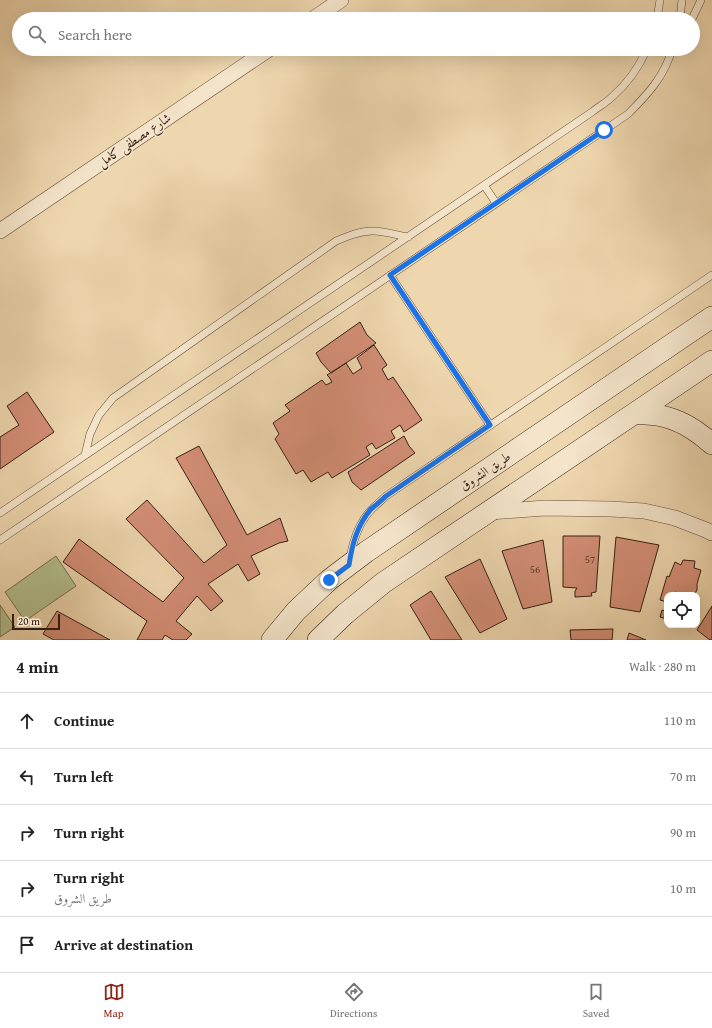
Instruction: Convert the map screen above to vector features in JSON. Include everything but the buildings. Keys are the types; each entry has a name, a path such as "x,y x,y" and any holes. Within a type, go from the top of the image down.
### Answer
{"street":[{"path":"323,12 341,0"},
{"name":"شارع مصطفى كامل","path":"0,231 259,56"},
{"name":"طريق الشروق","path":"272,640 296,611 329,580 372,548 712,317"},
{"path":"318,640 345,614 383,583 712,361"},
{"path":"635,413 657,415 678,421 698,432 712,444"},
{"path":"489,512 545,508 611,508 644,511 676,518 712,533"}],"lane":[{"path":"658,12 660,0"},
{"path":"681,12 682,0"},
{"path":"695,12 701,0"},
{"path":"0,513 592,112 612,97 629,79 644,56"},
{"path":"0,540 628,114 647,94 663,71 670,56"},
{"path":"484,185 496,203"},
{"path":"85,456 90,434 99,415 113,398 336,242 354,234 374,231 408,237"},
{"path":"390,275 490,425"},
{"path":"349,565 352,546 359,527 371,510 386,496 712,275"}],"green space":[{"path":"56,556 76,586 25,621 5,592"},
{"path":"0,605 15,627 0,637"}],"route":[{"path":"329,580 349,565 352,546 359,527 371,510 386,496 490,425 390,275 604,130"}]}
